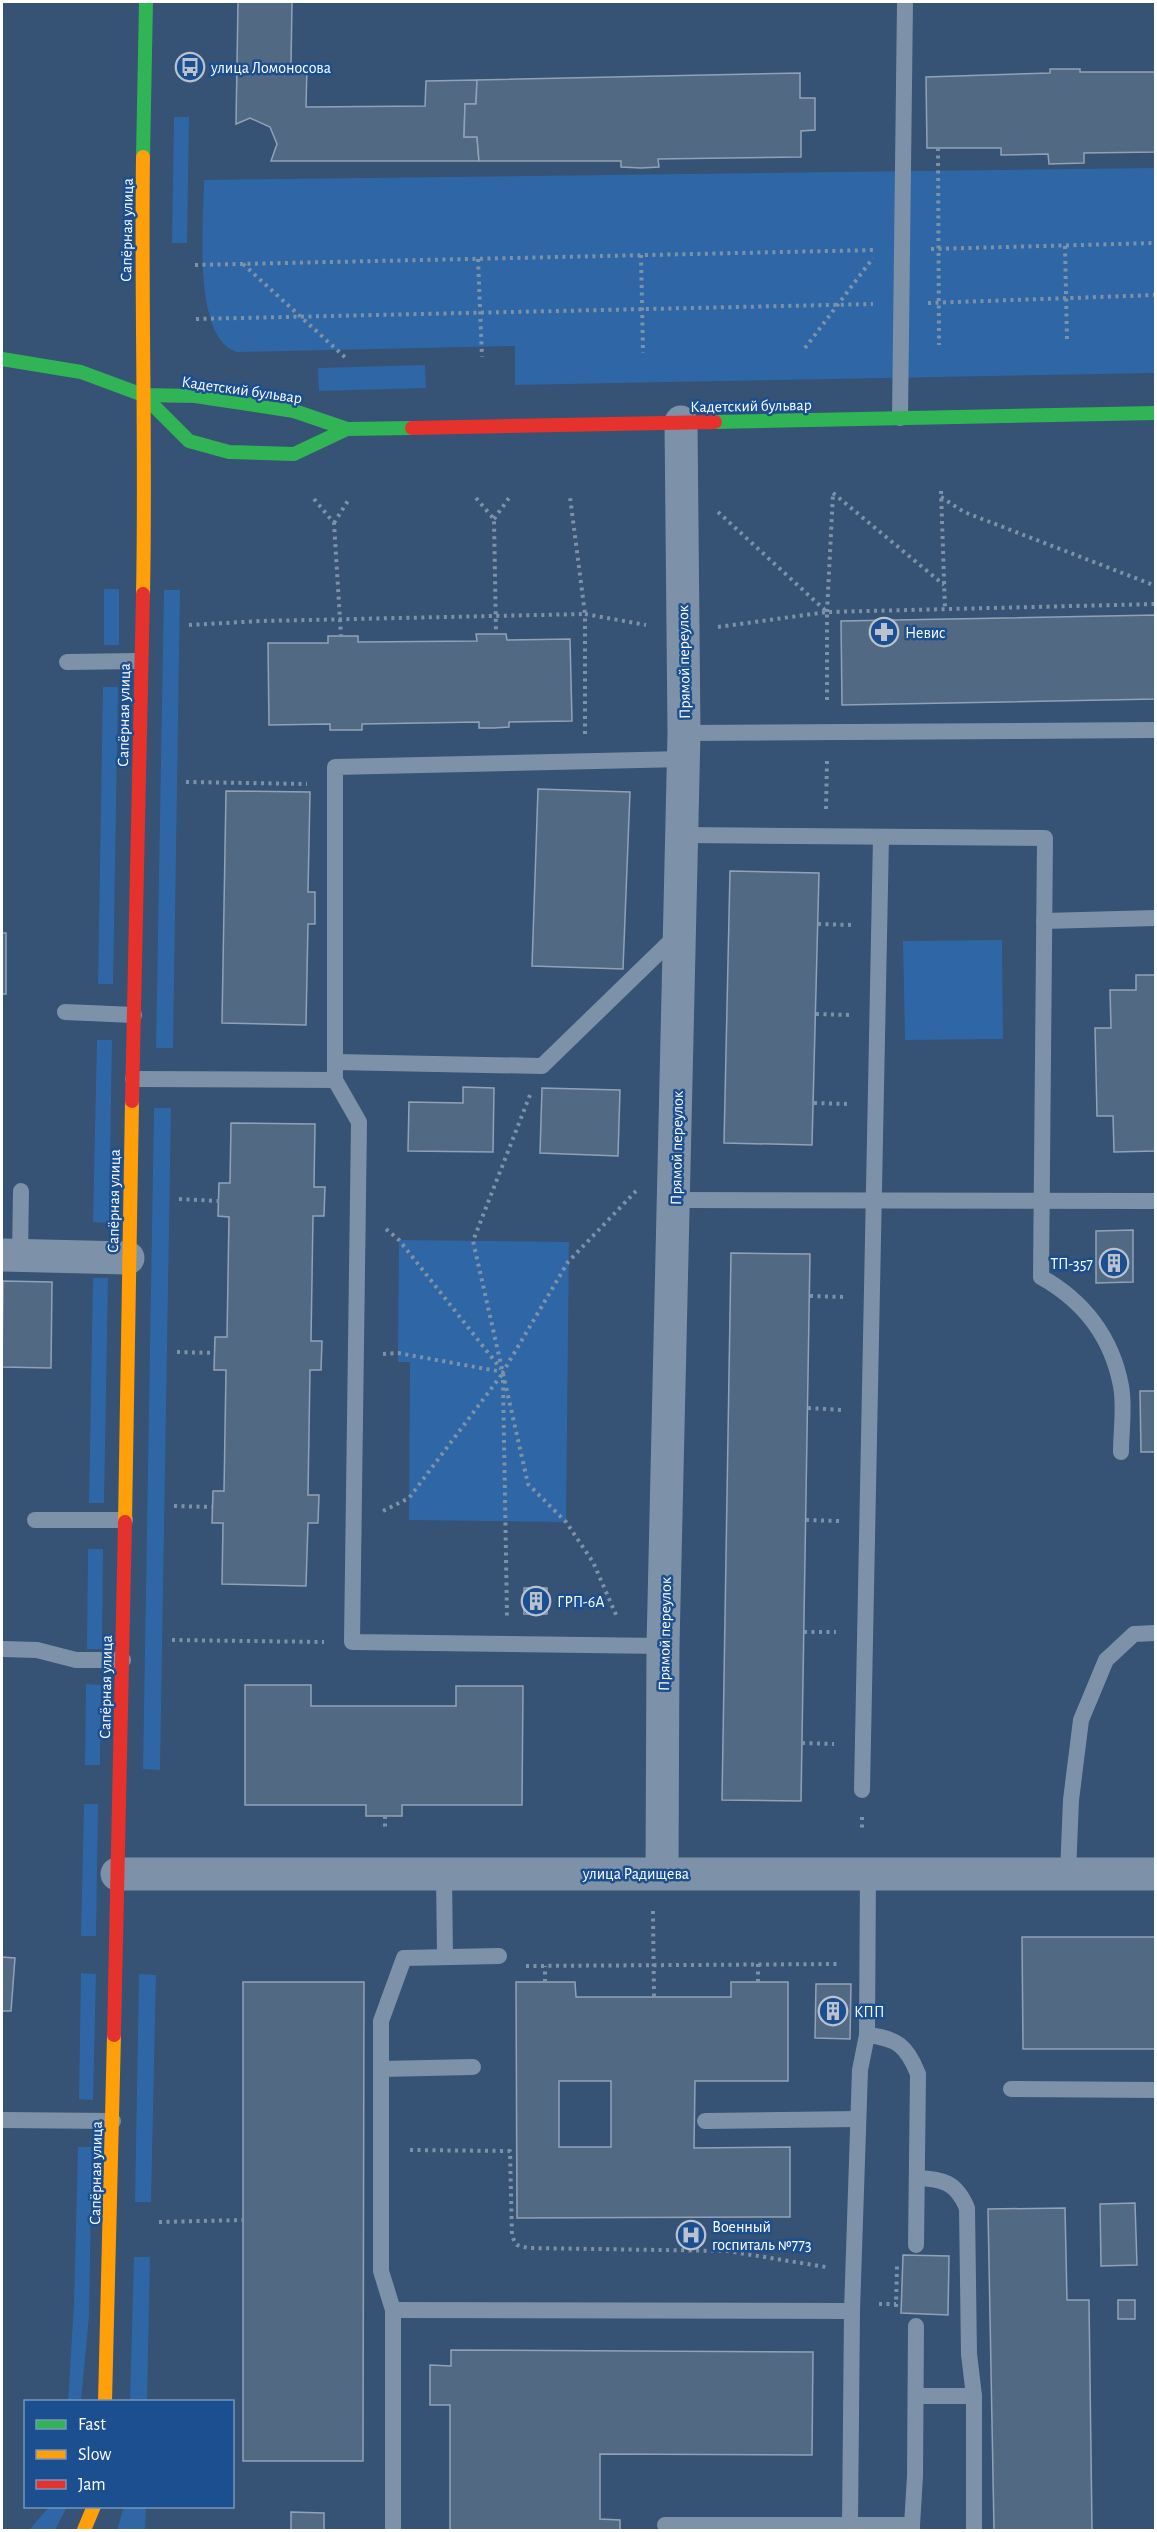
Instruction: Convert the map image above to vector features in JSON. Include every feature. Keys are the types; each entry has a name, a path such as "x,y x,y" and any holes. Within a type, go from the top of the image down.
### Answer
{"street":[{"name":"Сапёрная улица","path":"105,2400 123,1660 128,1258 145,507 141,282 146,2"},
{"path":"2,359 81,372 143,395"},
{"name":"Кадетский бульвар","path":"143,395 189,441 229,452 294,454 347,429"},
{"name":"Кадетский бульвар","path":"143,395 195,396 294,411 347,429 1155,413"},
{"name":"Прямой переулок","path":"662,1873 663,1646 684,746 681,422"},
{"path":"11,1256 128,1258"},
{"name":"улица Радищева","path":"117,1874 1155,1874"},
{"path":"84,2530 93,2508"}],"lane":[{"path":"900,418 905,2"},
{"path":"67,662 140,661"},
{"path":"663,1646 351,1642 359,1122 335,1080 335,767 684,746 1155,730"},
{"path":"682,835 1045,838 1041,1277 1079,1303 1096,1324 1113,1355 1122,1388 1121,1452"},
{"path":"862,1790 881,837"},
{"path":"1044,921 1155,918"},
{"path":"335,1062 542,1066 653,962 680,932"},
{"path":"65,1012 134,1015"},
{"path":"133,1079 335,1080"},
{"path":"11,1256 21,1191"},
{"path":"675,1200 1155,1201"},
{"path":"35,1520 124,1520"},
{"path":"1068,1873 1071,1800 1081,1720 1106,1660 1134,1634 1155,1633"},
{"path":"2,1649 37,1650 76,1660 123,1660"},
{"path":"850,2524 853,2271 860,2070 867,2035 868,1873"},
{"path":"444,1874 445,1957"},
{"path":"393,2530 393,2310 381,2271 381,2021 404,1958 499,1956"},
{"path":"867,2035 889,2038 901,2046 912,2058 918,2074 916,2246"},
{"path":"381,2069 473,2067"},
{"path":"1011,2089 1155,2090"},
{"path":"705,2121 858,2119"},
{"path":"2,2120 113,2121"},
{"path":"917,2178 949,2183 961,2194 967,2208 969,2354 974,2396 974,2530"},
{"path":"393,2310 852,2311"},
{"path":"665,2525 850,2524 912,2528 916,2326"},
{"path":"916,2396 974,2396"}],"path":[{"path":"938,148 939,345"},
{"path":"901,250 1155,243"},
{"path":"1065,246 1067,341"},
{"path":"195,265 878,250 805,348"},
{"path":"641,255 643,353"},
{"path":"478,259 482,357"},
{"path":"243,264 348,360"},
{"path":"196,319 901,304 1155,295"},
{"path":"941,491 945,609"},
{"path":"827,612 833,493 944,585"},
{"path":"189,626 340,619 585,614 570,497"},
{"path":"941,497 964,512 1155,586"},
{"path":"476,498 494,519"},
{"path":"496,634 494,519 509,498"},
{"path":"314,499 334,523"},
{"path":"341,636 334,523 349,499"},
{"path":"717,512 827,612 1155,604"},
{"path":"186,782 335,785"},
{"path":"542,1066 472,1241 528,1484 566,1522 592,1562 616,1613 624,1645"},
{"path":"353,1526 409,1498 503,1372 568,1263 676,1149"},
{"path":"179,1199 219,1201"},
{"path":"358,1206 399,1240 503,1372 506,1644"},
{"path":"177,1352 215,1353"},
{"path":"356,1354 398,1353 503,1372"},
{"path":"174,1506 212,1507"},
{"path":"172,1640 351,1642"},
{"path":"385,1816 385,1829"},
{"path":"653,1911 654,1997"},
{"path":"499,1956 514,1966 867,1964"},
{"path":"758,1964 758,1982"},
{"path":"544,1982 545,1966"},
{"path":"381,2150 510,2151 512,2237 517,2245 528,2248 727,2251 853,2271"},
{"path":"159,2222 243,2220"},
{"path":"916,2246 897,2246 896,2326 916,2326"}],"shaded area":[{"path":"174,117 189,117 187,243 172,243"},
{"path":"1155,168 1155,373 515,385 515,346 237,352 222,342 212,325 206,301 202,247 204,180"},
{"path":"425,365 426,388 319,391 318,368"},
{"path":"104,589 119,589 119,645 104,645"},
{"path":"164,590 180,590 173,1048 156,1048"},
{"path":"103,687 118,687 113,984 98,984"},
{"path":"1002,940 1003,1039 905,1040 903,941"},
{"path":"97,1040 112,1040 109,1223 93,1222"},
{"path":"154,1108 171,1108 160,1770 143,1769"},
{"path":"399,1240 569,1242 566,1522 409,1520 410,1362 398,1362"},
{"path":"93,1278 108,1278 104,1503 89,1503"},
{"path":"88,1549 103,1549 102,1649 87,1649"},
{"path":"86,1684 101,1685 100,1765 85,1765"},
{"path":"84,1804 98,1804 96,1936 81,1936"},
{"path":"81,1973 96,1974 93,2100 79,2099"},
{"path":"139,1974 156,1975 151,2202 135,2202"},
{"path":"78,2147 92,2147 89,2316 81,2400 68,2400 74,2302"},
{"path":"134,2257 150,2257 147,2400 130,2400"},
{"path":"48,2508 66,2508 55,2530 29,2530"},
{"path":"124,2508 146,2508 145,2530 117,2530"}],"building":[{"path":"238,2 292,2 291,65 307,66 306,107 425,106 426,81 477,80 476,104 465,104 464,137 477,137 479,161 271,161 277,144 270,127 250,118 236,124"},
{"path":"1050,69 1080,69 1080,72 1156,72 1156,152 1084,153 1084,163 1049,164 1048,154 1001,155 1001,148 927,148 926,77 1050,73"},
{"path":"800,73 800,98 815,98 815,130 801,131 801,157 658,159 659,167 641,168 621,167 621,161 479,161 477,137 464,137 465,104 476,104 477,80"},
{"path":"1156,615 1156,699 842,705 841,621"},
{"path":"476,634 506,634 507,640 570,639 572,721 509,722 509,727 494,728 479,728 479,722 362,724 362,730 330,730 330,724 269,725 268,643 328,643 328,636 358,636 358,642 477,641"},
{"path":"538,789 630,792 623,969 532,966"},
{"path":"226,791 310,792 308,892 315,892 315,924 308,924 306,1025 222,1023"},
{"path":"730,871 819,873 812,1145 724,1143"},
{"path":"2,933 6,933 6,994 2,994"},
{"path":"1136,975 1156,975 1156,1151 1114,1152 1113,1116 1097,1116 1095,1028 1111,1028 1110,990 1136,990"},
{"path":"463,1087 494,1088 493,1152 408,1151 409,1102 463,1103"},
{"path":"542,1088 620,1090 618,1156 540,1153"},
{"path":"231,1123 315,1124 314,1187 325,1187 324,1216 313,1216 311,1341 322,1341 321,1370 310,1370 308,1495 319,1495 318,1523 308,1523 306,1586 222,1584 223,1523 212,1523 213,1491 224,1491 226,1370 214,1370 215,1337 227,1337 229,1217 218,1216 219,1183 230,1183"},
{"name":"ТП-357","path":"1133,1230 1133,1282 1096,1283 1096,1231"},
{"path":"731,1253 810,1254 801,1801 722,1800"},
{"path":"3,1281 52,1282 51,1368 2,1367"},
{"path":"1140,1391 1156,1391 1156,1452 1141,1452"},
{"name":"ГРП-6А","path":"524,1588 547,1588 547,1614 524,1614"},
{"path":"245,1685 311,1685 311,1706 456,1706 456,1686 523,1686 522,1805 402,1805 402,1816 366,1816 366,1805 245,1805"},
{"path":"1022,1937 1156,1937 1156,2049 1023,2049"},
{"path":"2,1957 15,1958 11,2011 2,2011"},
{"path":"243,1982 364,1982 363,2461 243,2461"},
{"path":"516,1982 575,1982 576,1997 731,1997 731,1982 788,1982 788,2081 695,2081 694,2148 790,2147 790,2217 517,2218","holes":["559,2081 611,2081 611,2147 559,2147"]},
{"name":"КПП","path":"816,1984 851,1984 850,2039 815,2038"},
{"path":"1135,2203 1137,2265 1101,2266 1100,2204"},
{"path":"1065,2208 1067,2300 1089,2300 1092,2530 994,2530 988,2209"},
{"path":"903,2255 949,2256 948,2315 901,2313"},
{"path":"1118,2300 1135,2300 1135,2319 1118,2319"},
{"path":"451,2350 813,2352 812,2455 600,2454 600,2519 620,2520 620,2530 450,2530 450,2405 430,2405 430,2365 451,2366"},
{"path":"291,2512 324,2513 324,2530 291,2530"}],"traffic: fast":[{"path":"143,157 146,2"},
{"path":"2,359 81,372 143,395 195,396 294,411 347,429 412,428"},
{"path":"143,395 189,441 229,452 294,454 347,429"},
{"path":"715,422 1156,413"}],"traffic: slow":[{"path":"143,157 143,594"},
{"path":"125,1522 132,1101"},
{"path":"105,2400 114,2035"},
{"path":"84,2530 93,2508"}],"traffic: jam":[{"path":"412,428 715,422"},
{"path":"132,1101 143,594"},
{"path":"114,2035 125,1522"}],"place":[{"name":"улица Ломоносова","path":"190,67"},
{"name":"Невис","path":"884,632"},
{"name":"ТП-357","path":"1114,1263"},
{"name":"ГРП-6А","path":"536,1601"},
{"name":"КПП","path":"833,2011"},
{"name":"Военный госпиталь №773","path":"691,2235"}]}
